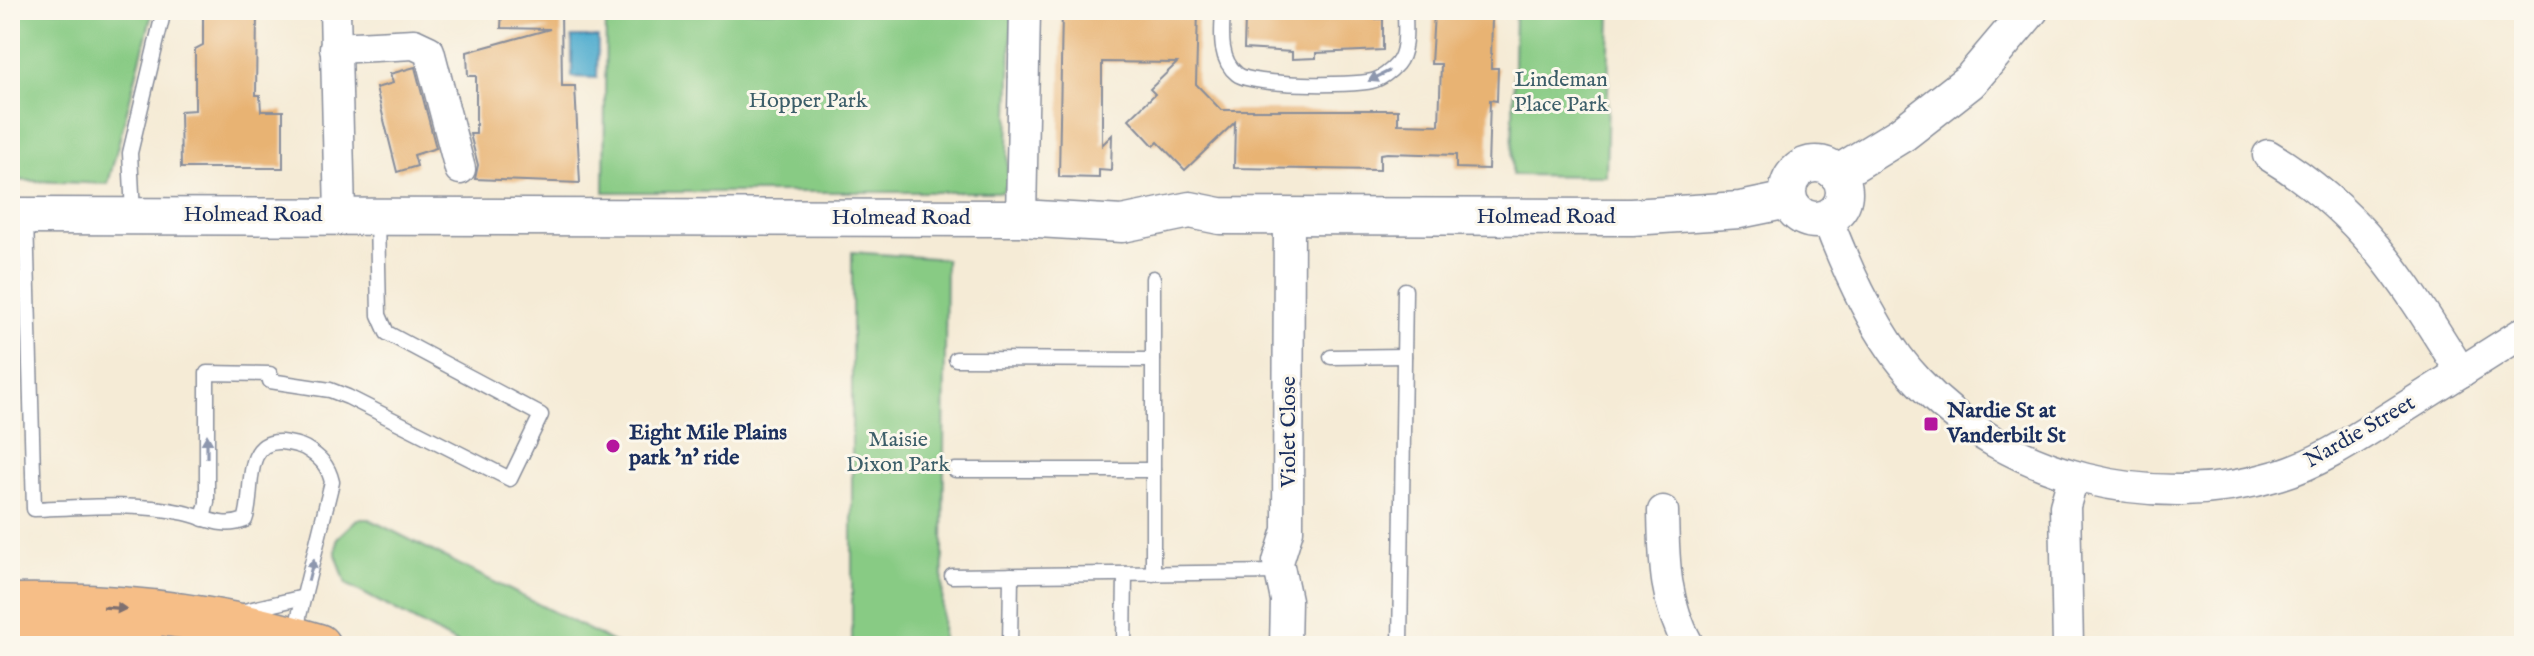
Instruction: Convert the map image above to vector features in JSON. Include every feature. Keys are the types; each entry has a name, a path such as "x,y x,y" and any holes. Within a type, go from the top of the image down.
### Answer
{"highway":[{"path":"10,606 143,610 223,622 305,644"},
{"path":"10,637 142,646"}],"street":[{"path":"335,10 340,215"},
{"path":"1021,218 1025,10"},
{"path":"1837,174 1911,128 1970,81 2030,10"},
{"path":"335,48 414,44 429,51 460,169"},
{"path":"2268,155 2336,202 2374,243 2406,284 2461,372"},
{"path":"1822,165 1837,174 1843,199 1836,212 1827,218 1806,219 1793,210 1788,200 1789,183 1800,169 1822,165"},
{"name":"Holmead Road","path":"18,215 1021,218 1122,224 1190,210 1220,216 1632,217 1740,210 1788,200"},
{"name":"Violet Close","path":"1285,646 1286,600 1278,562 1288,530 1290,488 1289,215"},
{"name":"Nardie Street","path":"1827,218 1873,314 1916,379 1940,404 1990,440 2073,478 2140,488 2213,489 2280,475 2331,454 2524,332"},
{"path":"2068,646 2065,506 2073,478"},
{"path":"1663,511 1665,582 1675,622 1689,646"}],"lane":[{"path":"133,214 130,153 164,10"},
{"path":"1223,10 1221,44 1226,59 1237,75 1255,81 1357,82 1382,77 1400,60 1405,10"},
{"path":"18,215 34,509 140,508 223,525 245,520 249,509 252,466 260,448 272,442 299,445 320,458 329,469 330,495 304,597 305,644"},
{"path":"203,519 207,502 207,373 270,377 330,390 510,479 541,415 387,333 379,315 377,216"},
{"path":"1153,278 1153,574"},
{"path":"1400,646 1405,290"},
{"path":"1331,357 1404,356"},
{"path":"956,359 1153,360"},
{"path":"955,470 1153,470"},
{"path":"952,576 1280,572"},
{"path":"1124,646 1125,574"},
{"path":"1010,646 1011,575"},
{"path":"223,622 236,611 304,597"}],"green space":[{"path":"10,10 153,10 108,184 10,180"},
{"name":"Hopper Park","path":"606,10 1012,10 1007,185 1002,192 604,192"},
{"name":"Lindeman Place Park","path":"1515,10 1610,10 1606,176 1512,175"},
{"name":"Maisie Dixon Park","path":"852,252 946,259 942,646 852,646"},
{"path":"357,519 369,519 621,646 462,646 346,584 336,554 337,538"}],"water":[{"path":"572,37 598,37 597,78 572,77"}],"building":[{"path":"257,10 256,95 260,95 261,111 283,111 283,168 181,168 180,111 195,110 195,49 203,45 203,12"},
{"path":"502,10 561,10 562,86 575,86 580,183 475,179 478,165 470,134 476,134 476,76 468,76 467,52 550,29 501,28"},
{"path":"1062,10 1198,10 1196,84 1221,110 1398,110 1398,124 1439,125 1441,64 1431,64 1434,13 1492,13 1491,68 1498,68 1497,101 1490,100 1488,169 1456,168 1456,155 1387,153 1380,154 1380,170 1234,168 1235,122 1185,170 1158,142 1154,146 1129,119 1155,94 1150,89 1177,63 1102,62 1102,145 1112,135 1111,171 1099,170 1099,178 1059,177"},
{"path":"1252,10 1376,10 1376,19 1383,19 1383,50 1316,53 1316,58 1292,59 1292,52 1244,49 1245,19 1252,19"},
{"path":"415,67 436,148 414,155 417,166 397,172 376,88 393,83 390,74"}],"place":[{"name":"Nardie St at Vanderbilt St","path":"1931,424"},
{"name":"Eight Mile Plains park 'n' ride","path":"613,446"}]}
